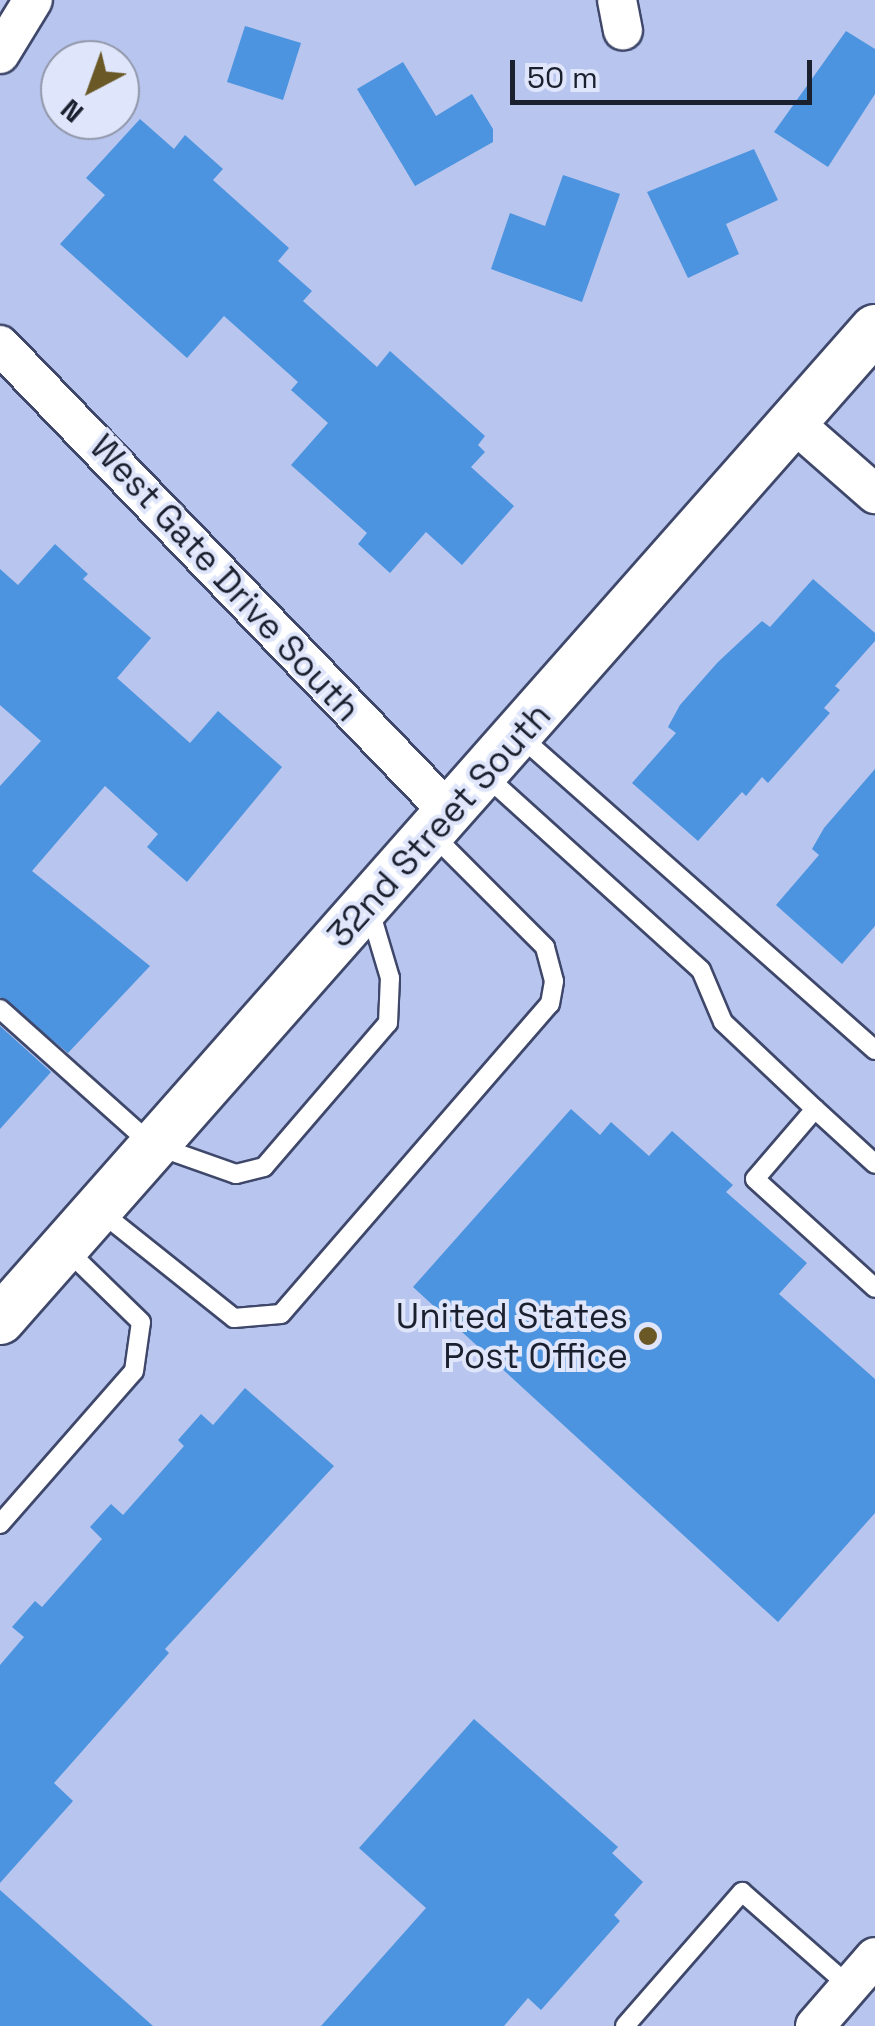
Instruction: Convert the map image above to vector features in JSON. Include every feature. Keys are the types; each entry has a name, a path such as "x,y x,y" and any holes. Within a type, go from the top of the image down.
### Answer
{"street":[{"path":"0,54 33,0"},
{"name":"32nd Street South","path":"6,1301 64,1247 875,329"},
{"name":"West Gate Drive South","path":"0,345 440,823"},
{"path":"794,423 875,494"},
{"path":"815,2026 875,1957"}],"lane":[{"path":"520,735 875,1050"},
{"path":"484,774 701,970 724,1022 875,1164"},
{"path":"97,1208 234,1318 281,1314 550,1004 554,981 545,947 440,823"},
{"path":"0,1009 152,1144 219,1170 264,1167 388,1023 390,978 368,906"},
{"path":"815,1109 756,1179 875,1288"},
{"path":"0,1524 134,1370 141,1322 64,1247"},
{"path":"625,2026 742,1892 850,1986"}],"building":[{"path":"245,26 301,43 283,100 227,82"},
{"path":"846,31 875,49 875,94 828,167 774,132"},
{"path":"403,62 436,116 472,94 493,129 493,142 415,186 357,89"},
{"path":"140,119 174,149 185,135 223,169 213,180 289,248 278,261 312,291 303,301 377,367 390,351 485,436 478,445 485,452 471,467 514,506 462,565 426,532 390,573 358,544 367,533 291,465 328,423 291,390 298,382 224,316 187,358 60,244 105,195 86,178 121,140 140,140"},
{"path":"754,149 778,200 726,224 739,254 688,278 647,192"},
{"path":"563,175 620,194 582,302 491,269 510,213 545,226"},
{"path":"55,544 88,574 83,579 151,638 117,678 190,743 218,711 282,767 187,882 147,847 158,834 105,786 32,871 150,966 68,1053 0,997 0,786 41,741 0,705 0,569 18,585"},
{"path":"813,579 875,633 875,641 835,686 840,690 824,708 830,713 768,783 762,777 746,796 742,792 698,841 632,783 676,733 668,727 680,705 718,662 762,621 770,627"},
{"path":"875,769 875,926 842,964 776,905 819,855 812,849 824,828"},
{"path":"0,1026 51,1072 0,1129"},
{"name":"United States Post Office","path":"571,1109 600,1135 611,1122 649,1156 672,1131 733,1185 726,1192 807,1263 779,1294 875,1379 875,1513 778,1622 413,1287"},
{"path":"245,1388 334,1466 165,1649 169,1653 54,1783 73,1801 0,1883 0,1665 24,1637 12,1627 35,1601 42,1607 102,1539 90,1527 111,1504 123,1515 184,1446 178,1440 201,1414 213,1425"},
{"path":"474,1719 618,1847 612,1853 643,1882 614,1915 620,1921 541,2010 528,1998 504,2026 321,2026 426,1908 359,1848"},
{"path":"0,1890 153,2026 0,2026"}],"place":[{"name":"United States Post Office","path":"648,1336"}]}
